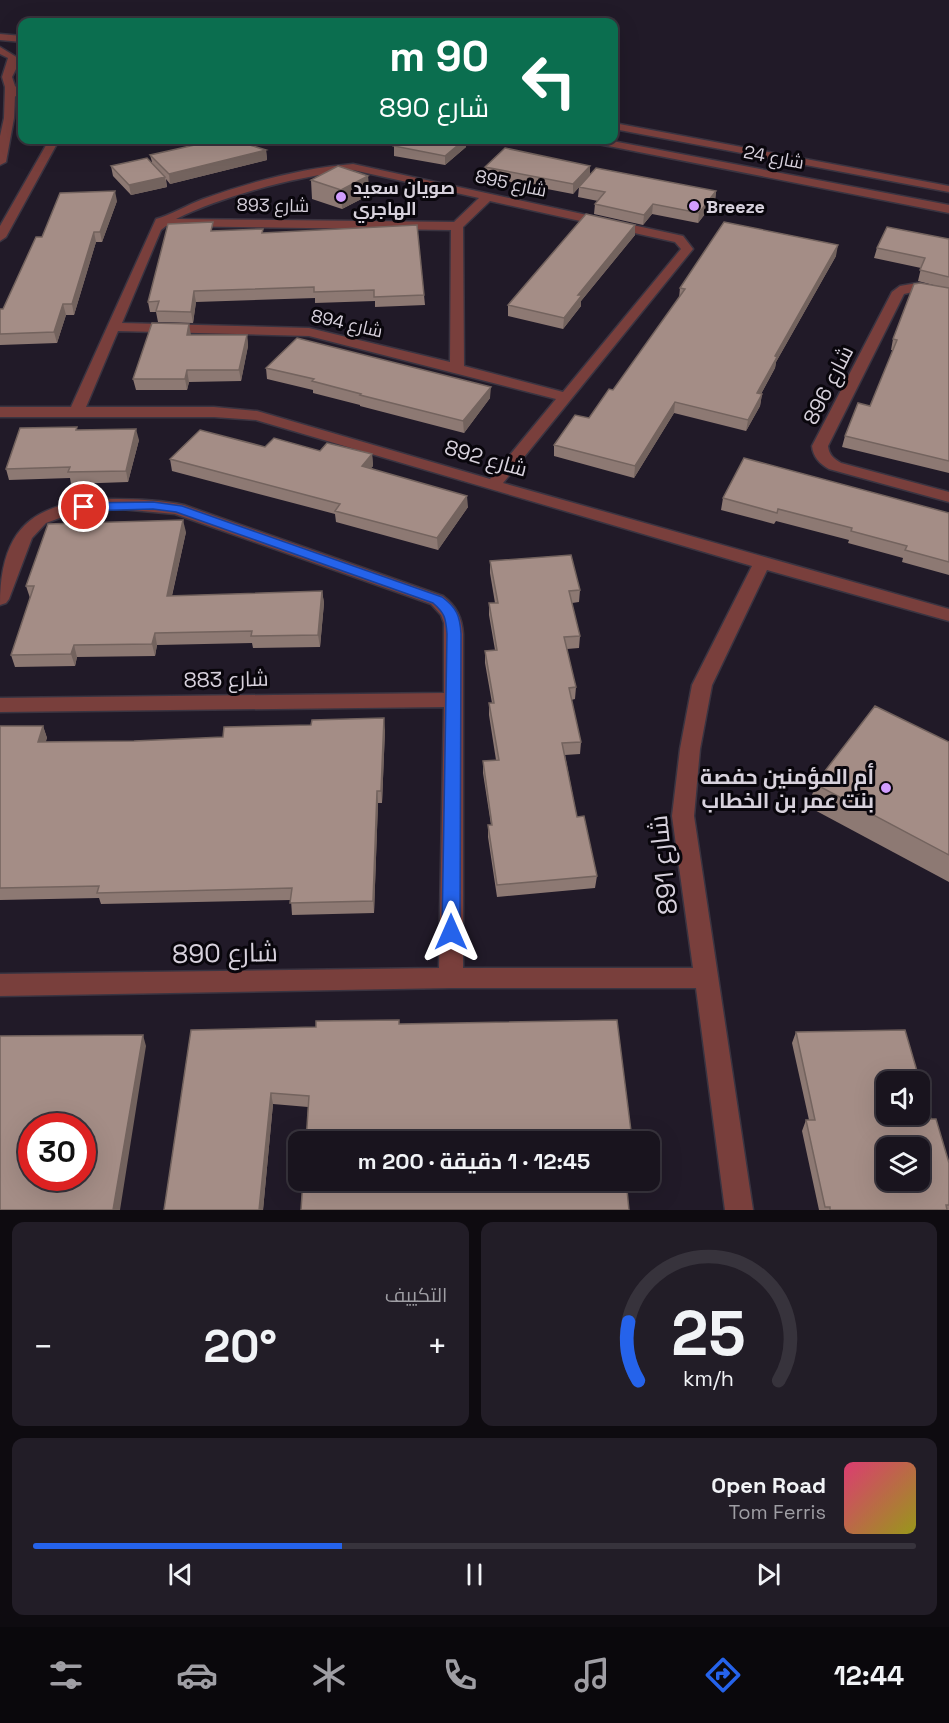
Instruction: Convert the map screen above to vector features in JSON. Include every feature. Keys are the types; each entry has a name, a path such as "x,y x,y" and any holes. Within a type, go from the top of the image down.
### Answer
{"street":[{"path":"0,37 18,39"},
{"path":"0,50 13,57 12,67 7,77 10,87 9,118 0,162"},
{"path":"12,67 18,62"},
{"path":"10,87 18,94"},
{"name":"شارع 24","path":"618,127 949,189"},
{"path":"0,237 52,144"},
{"name":"شارع 24","path":"614,144 949,209"},
{"name":"شارع 895","path":"160,222 191,206 343,168 363,169 488,196 672,237 685,244 687,249 682,257 494,484"},
{"path":"457,368 457,226 488,196"},
{"path":"77,411 160,222"},
{"name":"شارع 893","path":"160,222 457,226"},
{"name":"شارع 896","path":"949,293 915,287 908,287 898,292 820,446 824,459 835,466 949,497"},
{"name":"شارع 894","path":"114,327 309,332 565,397"},
{"name":"شارع 892","path":"0,412 214,412 257,416 949,615"},
{"path":"0,599 27,532 46,516 72,508 96,505 153,506 178,508 437,600 449,609 453,617 451,978"},
{"name":"شارع 891","path":"739,1210 683,816 690,749 702,685 762,563"},
{"name":"شارع 883","path":"0,705 453,700"},
{"name":"شارع 890","path":"0,985 451,978 706,978"}],"building":[{"path":"199,144 246,144 266,150 169,174 150,155"},
{"path":"398,144 459,144 445,156 394,146"},
{"path":"505,148 590,166 573,184 485,167"},
{"path":"147,158 165,177 129,185 111,166"},
{"path":"338,166 368,176 341,190 311,180"},
{"path":"596,168 716,191 699,213 653,204 644,215 595,204 605,192 579,187"},
{"path":"115,191 100,232 94,232 72,304 63,304 54,332 0,334 0,309 3,309 36,237 42,237 60,193"},
{"path":"586,214 635,225 578,295 582,295 564,318 508,305"},
{"path":"213,222 211,231 263,229 262,233 417,225 424,295 374,297 374,290 314,292 314,287 194,291 191,312 156,311 159,301 148,302 168,224"},
{"path":"724,222 838,245 775,356 777,357 757,393 762,394 748,420 675,402 635,466 554,445 575,415 589,418 609,389 613,390 685,289 680,288"},
{"path":"887,227 949,239 949,277 920,270 925,258 877,248"},
{"path":"914,284 949,288 949,461 845,436 858,403 870,406 897,340 893,339"},
{"path":"152,323 189,324 187,335 247,335 239,370 187,370 185,379 133,379"},
{"path":"297,338 491,387 463,421 360,395 312,381 314,379 266,368"},
{"path":"77,427 76,430 136,429 126,471 68,472 70,467 6,469 20,428"},
{"path":"200,430 265,447 274,438 320,451 327,443 372,454 362,466 467,496 437,538 335,511 340,504 170,459"},
{"path":"744,458 949,513 949,562 905,550 907,546 851,531 852,528 778,509 777,513 723,498"},
{"path":"183,520 167,596 322,591 318,635 251,636 252,631 155,633 152,644 74,645 71,654 11,655 34,586 26,586 48,524"},
{"path":"571,555 580,590 569,591 580,636 564,637 576,687 569,688 581,742 562,743 577,817 584,816 597,876 497,885 488,825 492,825 483,761 499,760 489,703 494,703 485,651 497,650 489,603 498,603 490,561"},
{"name":"أم المؤمنين حفصة بنت عمر بن الخطاب","path":"875,706 949,742 949,855 815,784"},
{"path":"384,718 381,791 377,791 373,901 290,903 292,888 97,893 99,886 0,888 0,726 43,726 38,742 134,741 223,737 224,727 311,725 312,720"},
{"path":"399,1020 399,1024 617,1020 631,1131 307,1131 309,1096 271,1093 259,1210 164,1210 191,1030 316,1027 316,1021"},
{"path":"905,1030 917,1071 876,1071 876,1125 930,1125 930,1116 931,1119 936,1119 949,1163 947,1210 830,1210 830,1207 825,1207 806,1120 815,1120 796,1032"},
{"path":"143,1035 113,1210 0,1210 0,1036"},
{"path":"302,1191 627,1191 629,1210 301,1210"}],"place":[{"name":"صويان سعيد الهاجري","path":"341,197"},
{"name":"Breeze","path":"694,206"},
{"name":"أم المؤمنين حفصة بنت عمر بن الخطاب","path":"886,788"}],"route":[{"path":"84,507 96,505 178,508 437,600 449,609 453,617 454,634 451,932"}]}
